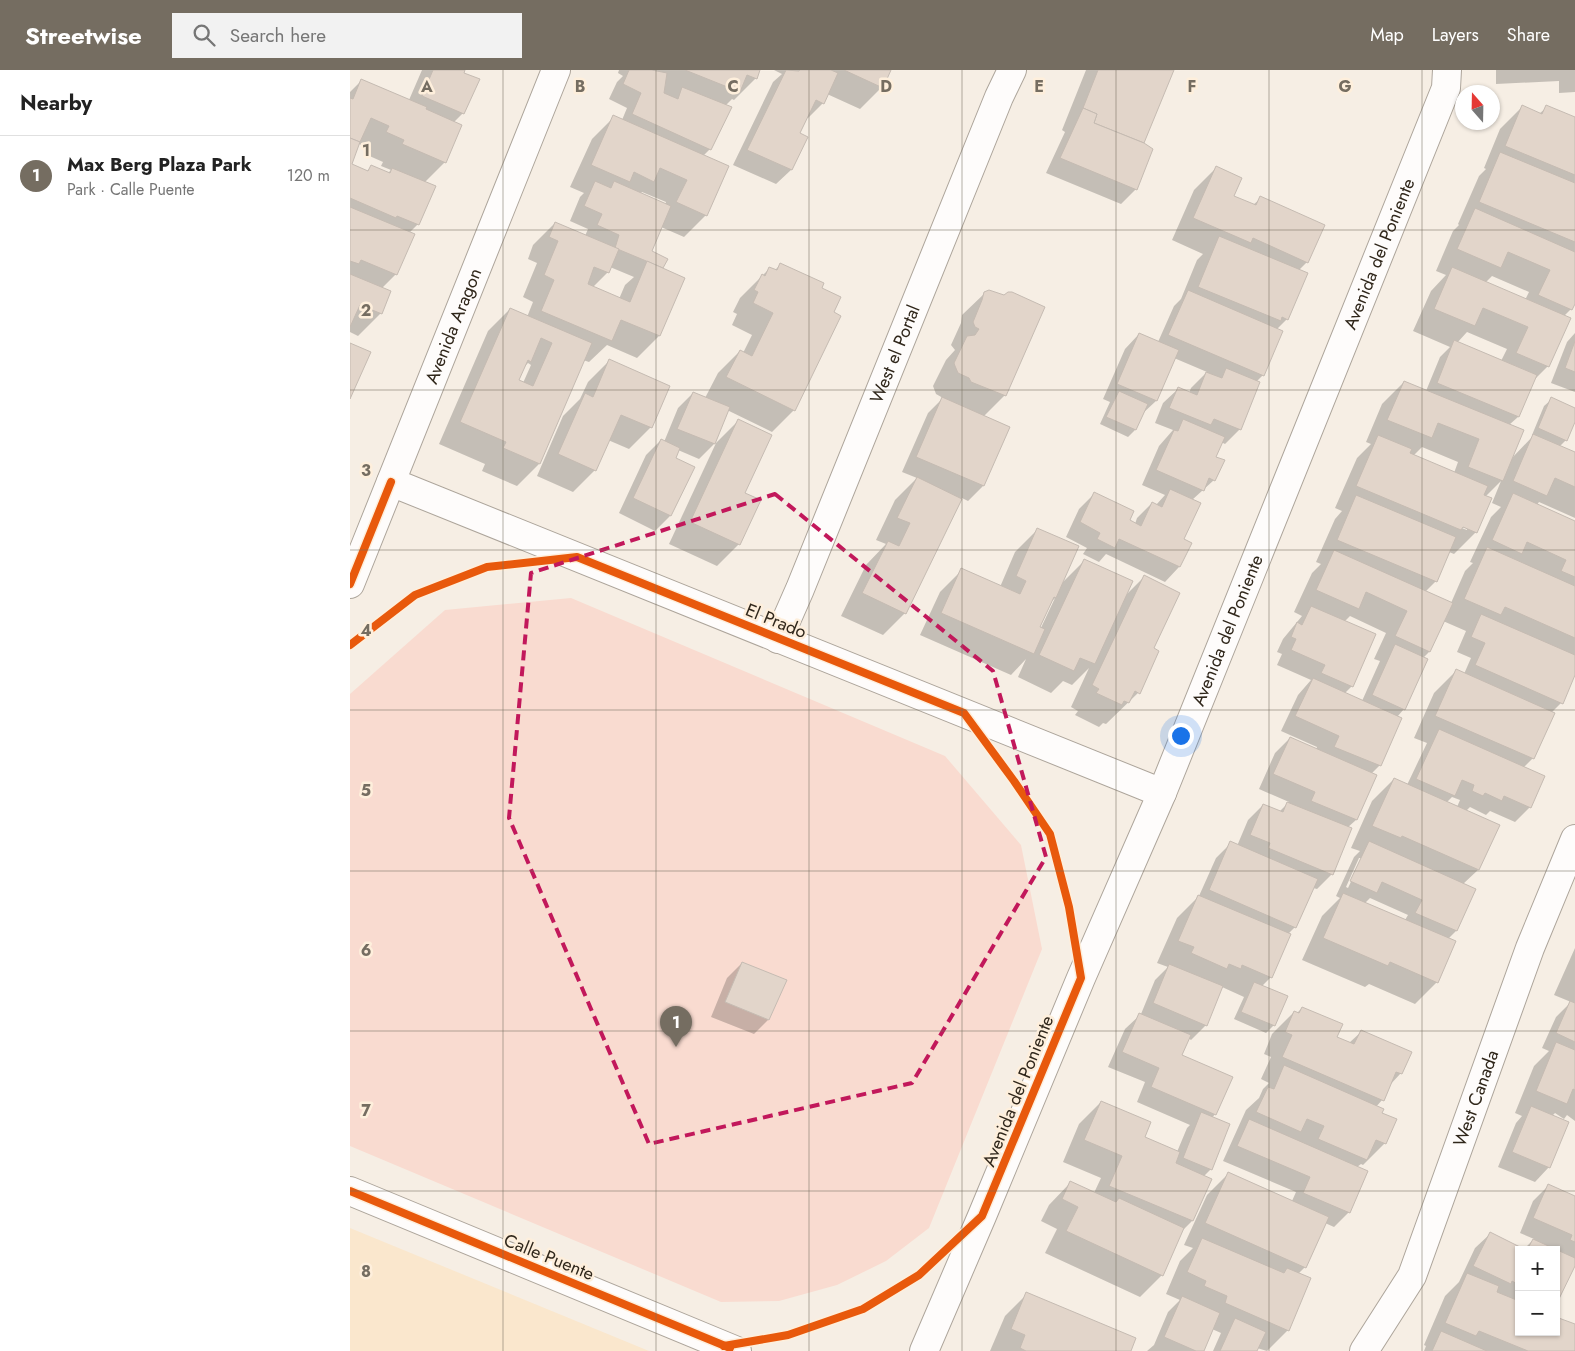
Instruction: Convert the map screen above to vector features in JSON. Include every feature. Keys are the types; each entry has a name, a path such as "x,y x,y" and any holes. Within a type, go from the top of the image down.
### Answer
{"street":[{"name":"Avenida Aragon","path":"350,584 556,70"},
{"name":"West el Portal","path":"778,639 999,97 1012,70"},
{"name":"Avenida del Poniente","path":"924,1351 1081,978 1162,793 1446,88 1447,70"},
{"name":"El Prado","path":"391,482 1162,793"},
{"name":"West Canada","path":"1364,1351 1412,1276 1530,948 1575,839"},
{"name":"Calle Puente","path":"350,1191 737,1351"}],"highlighted area":[{"path":"775,494 993,671 1046,857 912,1083 649,1144 509,818 531,573"}],"shaded area":[{"path":"571,598 945,756 1021,845 1042,949 929,1228 886,1261 837,1285 779,1301 721,1302 350,1146 350,694 445,610"},
{"path":"350,1228 649,1351 350,1351"}],"building":[{"path":"433,70 465,70 464,73 480,79 464,114 422,96"},
{"path":"629,70 652,70 667,73 664,93 678,99 682,87 732,107 711,150 632,114 641,93 623,84"},
{"path":"685,70 760,70 757,79 747,75 740,92"},
{"path":"786,70 831,70 838,73 824,104 816,100 800,133 808,137 792,170 747,150"},
{"path":"844,70 891,70 883,88"},
{"path":"1098,70 1174,70 1144,143 1094,123 1097,114 1083,108"},
{"path":"361,79 427,107 426,109 462,125 446,163 402,144 404,140 386,132 389,126 371,118 360,142 350,138 350,98 353,99"},
{"path":"1522,105 1542,114 1546,105 1575,117 1575,175 1505,146"},
{"path":"1083,108 1097,114 1094,123 1144,143 1153,149 1137,190 1060,158"},
{"path":"613,115 729,166 707,216 676,202 687,180 660,168 654,182 634,172 630,182 591,165"},
{"path":"350,138 360,142 352,164 368,171 371,165 390,173 392,168 436,186 419,225 397,216 396,218 350,198"},
{"path":"1500,152 1575,183 1575,242 1479,202"},
{"path":"1216,166 1242,178 1234,196 1256,205 1260,196 1325,225 1308,263 1253,238 1251,243 1193,218"},
{"path":"595,181 611,188 614,181 671,206 652,251 668,259 663,268 615,248 619,235 597,225 602,214 584,206"},
{"path":"350,207 415,234 397,275 361,260 359,264 350,261"},
{"path":"1475,208 1575,252 1575,304 1572,310 1538,295 1550,270 1508,252 1501,268 1457,249"},
{"path":"555,222 619,249 609,273 594,267 588,284 630,302 647,261 685,278 660,336 621,320 612,341 541,311 554,280 544,275 558,241 549,237"},
{"path":"1219,236 1308,273 1288,320 1282,317 1281,321 1198,287"},
{"path":"780,263 824,283 822,288 841,297 834,312 841,316 795,411 726,377 740,350 752,356 773,313 753,303 758,292 754,290 762,274 765,276 769,267 777,270"},
{"path":"1452,267 1571,318 1549,367 1516,353 1528,327 1483,308 1475,326 1434,309"},
{"path":"350,274 391,291 382,314 360,305 350,327"},
{"path":"989,290 1004,295 1012,292 1045,307 1006,396 971,382 969,378 958,373 954,363 967,336 975,335 979,329 975,327 973,322 984,292"},
{"path":"1188,290 1283,331 1264,376 1168,335"},
{"path":"510,308 592,343 540,464 503,448 506,442 460,422","holes":["541,338 552,343 533,386 519,380 528,360 531,362"]},
{"path":"1139,333 1179,350 1157,401 1117,384"},
{"path":"1454,340 1537,375 1519,417 1437,383"},
{"path":"1575,341 1575,372 1565,368"},
{"path":"350,343 371,352 350,399"},
{"path":"609,359 670,386 652,428 621,415 596,471 558,454 585,393 593,397"},
{"path":"1226,368 1260,382 1241,430 1214,419 1211,425 1169,408 1178,387 1197,395 1206,372 1222,378"},
{"path":"1404,381 1524,430 1503,481 1468,467 1479,439 1438,423 1432,438 1387,420"},
{"path":"1119,391 1148,404 1136,430 1106,417"},
{"path":"693,392 730,407 715,444 677,429"},
{"path":"942,397 1010,427 984,486 916,457"},
{"path":"1551,397 1575,408 1575,422 1567,441 1538,428"},
{"path":"738,419 772,435 745,493 761,500 740,545 690,522"},
{"path":"1183,419 1225,437 1216,457 1225,460 1215,481 1209,478 1204,491 1156,470 1174,430 1178,431"},
{"path":"1533,434 1575,452 1575,487 1555,478 1547,496 1513,481"},
{"path":"1378,435 1412,449 1410,453 1488,486 1484,495 1492,498 1477,533 1463,527 1461,530 1356,486"},
{"path":"661,439 680,448 676,458 695,467 671,516 633,498"},
{"path":"917,477 962,499 906,614 862,593 888,541 899,546 910,523 897,518"},
{"path":"1170,489 1201,503 1184,539 1192,543 1180,567 1119,539 1115,548 1097,539 1100,533 1080,522 1094,492 1134,511 1130,520 1141,526 1152,502 1162,507"},
{"path":"1513,493 1575,521 1575,577 1561,571 1566,560 1527,542 1522,554 1492,540"},
{"path":"1356,495 1456,537 1437,582 1337,540"},
{"path":"1037,528 1079,546 1056,598 1054,597 1040,627 1045,629 1034,654 941,613 961,568 1020,594 1026,581 1016,576"},
{"path":"1487,547 1575,586 1575,638 1505,607 1501,615 1464,599"},
{"path":"1334,550 1453,603 1430,652 1395,636 1407,611 1366,592 1359,609 1316,590"},
{"path":"1084,559 1133,581 1095,664 1080,658 1074,671 1039,655"},
{"path":"1144,575 1180,593 1154,648 1159,651 1140,694 1135,691 1129,703 1124,701 1122,705 1096,693 1099,689 1092,685"},
{"path":"1311,606 1376,634 1353,687 1321,673 1325,665 1291,650 1296,639 1291,637 1297,622 1302,625"},
{"path":"1481,614 1575,655 1575,675 1563,704 1475,665 1485,643 1471,637"},
{"path":"1395,644 1428,659 1405,710 1372,695"},
{"path":"1456,669 1555,713 1534,759 1435,716"},
{"path":"1313,678 1402,718 1381,766 1334,747 1339,736 1295,716"},
{"path":"1439,729 1545,776 1531,808 1504,796 1502,801 1485,793 1483,796 1472,791 1474,785 1462,780 1455,796 1416,779"},
{"path":"1290,737 1377,775 1357,820 1311,801 1315,792 1273,774"},
{"path":"1394,778 1500,825 1479,870 1402,836 1401,838 1372,826"},
{"path":"1287,802 1352,828 1333,875 1268,848 1270,843 1250,835 1263,804 1283,812"},
{"path":"1230,841 1318,879 1296,928 1209,890"},
{"path":"1369,841 1476,889 1457,931 1415,913 1422,900 1382,882 1377,893 1350,881"},
{"path":"1343,893 1456,941 1438,983 1390,962 1388,966 1323,938"},
{"path":"1198,895 1291,934 1272,978 1242,965 1241,969 1229,964 1227,969 1191,953 1194,947 1178,941"},
{"path":"742,962 787,980 769,1020 725,1002"},
{"path":"1169,964 1223,986 1207,1026 1153,1003"},
{"path":"1254,982 1288,996 1275,1026 1241,1012"},
{"path":"1570,1001 1575,1003 1575,1042 1556,1033"},
{"path":"1302,1007 1343,1024 1337,1037 1354,1044 1361,1030 1412,1052 1402,1074 1396,1072 1384,1101 1282,1057 1292,1035 1285,1032 1294,1011 1299,1013"},
{"path":"1139,1013 1191,1035 1182,1055 1233,1077 1216,1115 1151,1087 1159,1068 1122,1052"},
{"path":"1556,1042 1575,1050 1575,1090 1573,1089 1567,1104 1536,1091"},
{"path":"1284,1065 1384,1109 1382,1113 1397,1119 1386,1144 1376,1140 1367,1160 1318,1139 1324,1126 1307,1119 1301,1132 1256,1112 1268,1087 1274,1089"},
{"path":"1101,1101 1151,1122 1145,1137 1180,1152 1176,1163 1212,1179 1193,1221 1109,1186 1122,1156 1084,1140"},
{"path":"1531,1106 1569,1122 1550,1168 1512,1152"},
{"path":"1201,1112 1230,1124 1212,1170 1183,1158"},
{"path":"1249,1119 1368,1171 1350,1213 1303,1193 1310,1177 1237,1146"},
{"path":"1228,1172 1329,1217 1306,1268 1205,1223"},
{"path":"1070,1181 1116,1202 1119,1198 1184,1228 1163,1276 1066,1231 1078,1207 1062,1199"},
{"path":"1548,1184 1575,1196 1575,1242 1570,1240 1572,1235 1533,1218"},
{"path":"1490,1232 1518,1246 1515,1246 1515,1283 1512,1281 1511,1284 1473,1266"},
{"path":"1202,1238 1284,1273 1287,1268 1311,1278 1289,1331 1225,1303 1227,1296 1204,1286 1206,1281 1187,1272"},
{"path":"1533,1239 1548,1246 1529,1246"},
{"path":"1560,1251 1575,1258 1575,1266 1560,1297"},
{"path":"1467,1273 1499,1286 1497,1292 1515,1299 1515,1336 1560,1336 1560,1318 1575,1324 1575,1351 1528,1351 1479,1331 1476,1336 1445,1323"},
{"path":"1026,1292 1136,1338 1131,1351 1026,1351 1020,1348 1025,1335 1011,1329"},
{"path":"1182,1296 1220,1313 1204,1351 1196,1351 1164,1337"},
{"path":"1235,1318 1266,1332 1257,1351 1220,1351"},
{"path":"1441,1331 1487,1351 1432,1351"}],"cycle path":[{"path":"350,584 391,482"},
{"path":"350,645 415,595 487,567 577,557 964,713 1050,834 1069,907 1081,978 982,1216 919,1275 863,1309 788,1335 724,1346"},
{"path":"350,1191 730,1348"}],"place":[{"name":"Max Berg Plaza Park","path":"676,1047"}]}
